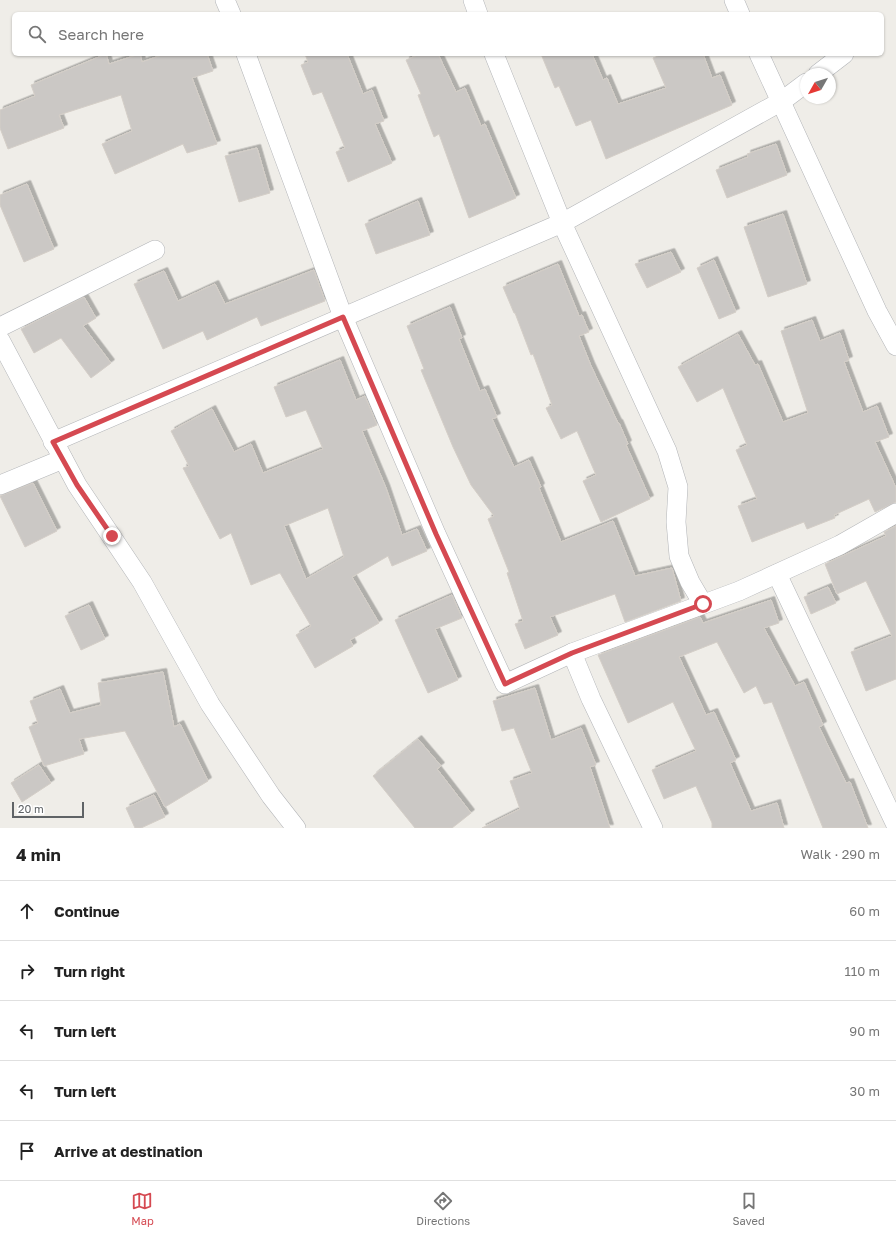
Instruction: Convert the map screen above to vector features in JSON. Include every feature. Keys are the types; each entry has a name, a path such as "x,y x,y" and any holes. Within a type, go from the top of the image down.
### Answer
{"street":[{"path":"225,0 230,12"},
{"path":"473,0 477,12"},
{"path":"734,0 739,12"},
{"path":"247,56 343,317 436,534 505,684 572,653 739,591 840,544 896,513"},
{"path":"495,56 562,223 667,451 678,487 676,522 679,556 690,582 703,604"},
{"path":"760,56 782,101 877,311 896,346"},
{"path":"826,68 841,56"},
{"path":"53,442 562,223 782,101 800,88"},
{"path":"0,327 155,250"},
{"path":"0,340 77,485 142,582 210,704 271,796 296,828"},
{"path":"0,485 63,459"},
{"path":"777,574 896,825"},
{"path":"572,653 591,699 653,828"}],"building":[{"path":"101,56 107,56 109,64 134,56 140,56 142,62 159,56 208,56 213,71 192,78 217,144 187,153 183,144 115,174 102,144 132,131 121,95 59,115 64,128 8,149 0,128 0,110 35,96 31,85"},
{"path":"306,56 348,56 363,94 372,90 384,121 375,124 392,163 348,182 336,152 345,148 322,92 313,95 301,65 308,62"},
{"path":"415,56 439,56 456,92 465,88 481,126 485,124 516,198 469,218 439,134 434,137 418,95 421,94 406,60"},
{"path":"542,56 593,56 603,80 607,78 618,104 666,88 653,58 658,56 704,56 712,78 720,75 732,105 606,159 591,120 576,126 559,86 555,88"},
{"path":"776,144 787,175 727,198 716,170 748,157 747,154"},
{"path":"257,148 270,193 239,202 225,156"},
{"path":"27,184 54,249 24,262 0,205 0,195"},
{"path":"418,201 430,235 376,254 365,224"},
{"path":"783,214 807,284 768,297 744,227"},
{"path":"671,252 681,272 647,288 635,264"},
{"path":"714,260 736,312 719,319 697,268"},
{"path":"558,264 579,316 582,315 589,332 579,336 591,366 619,423 628,444 626,445 650,499 601,522 583,481 596,475 577,431 561,439 546,408 552,405 533,354 531,355 503,287"},
{"path":"314,270 325,301 261,326 257,317 207,340 203,331 163,349 134,284 164,271 178,301 215,284 225,304"},
{"path":"84,297 96,318 83,326 111,363 91,378 61,338 34,353 21,329"},
{"path":"450,307 462,338 459,339 480,391 485,389 497,417 492,419 514,467 529,460 541,487 539,488 561,542 613,521 635,576 672,568 681,601 625,622 615,594 550,617 558,635 525,649 515,624 523,621 507,573 509,572 488,519 494,516 471,485 453,447 421,370 424,369 407,326"},
{"path":"812,320 820,341 840,333 849,360 844,362 863,412 877,406 889,437 875,442 896,488 896,502 875,512 869,499 834,515 835,518 807,529 804,522 752,542 738,506 757,499 736,450 747,445 723,388 697,402 678,367 738,334 755,365 758,364 783,422 808,413 781,331"},
{"path":"340,360 356,400 365,396 377,425 362,431 386,488 402,535 417,529 427,551 392,566 388,556 352,577 379,623 350,640 353,646 315,668 296,635 311,626 280,573 251,585 231,533 220,539 183,468 189,466 171,431 212,409 234,452 251,444 263,473 323,449 306,410 286,417 274,387","holes":["328,508 344,557 306,579 284,526"]},
{"path":"33,483 57,531 25,547 0,496"},
{"path":"896,526 896,679 866,691 851,652 892,636 866,581 837,594 825,564 886,536 884,532"},
{"path":"828,587 836,603 811,614 804,597"},
{"path":"452,595 462,618 435,629 458,680 428,693 395,620"},
{"path":"771,600 779,623 764,628 795,686 804,682 823,725 819,727 846,783 850,782 868,828 823,828 772,702 764,704 756,686 744,693 717,642 679,657 706,715 714,712 736,760 730,763 751,811 777,803 784,828 712,828 712,823 696,786 664,799 652,770 696,751 673,702 628,723 598,655 700,617 703,623"},
{"path":"89,605 105,639 81,650 65,616"},
{"path":"163,672 174,727 180,724 208,781 165,807 125,731 79,739 84,754 44,766 29,727 38,723 30,701 60,689 70,713 101,705 98,683"},
{"path":"535,688 551,740 581,728 596,765 590,767 610,828 482,828 520,809 510,781 532,773 514,728 502,731 493,701"},
{"path":"418,739 441,766 437,769 471,813 452,828 415,828 373,776"},
{"path":"39,765 51,783 22,802 11,783"},
{"path":"154,795 165,817 141,828 135,828 126,808"}],"route":[{"path":"112,536 77,485 53,442 343,317 436,534 466,596 505,684 572,653 703,604"}]}
